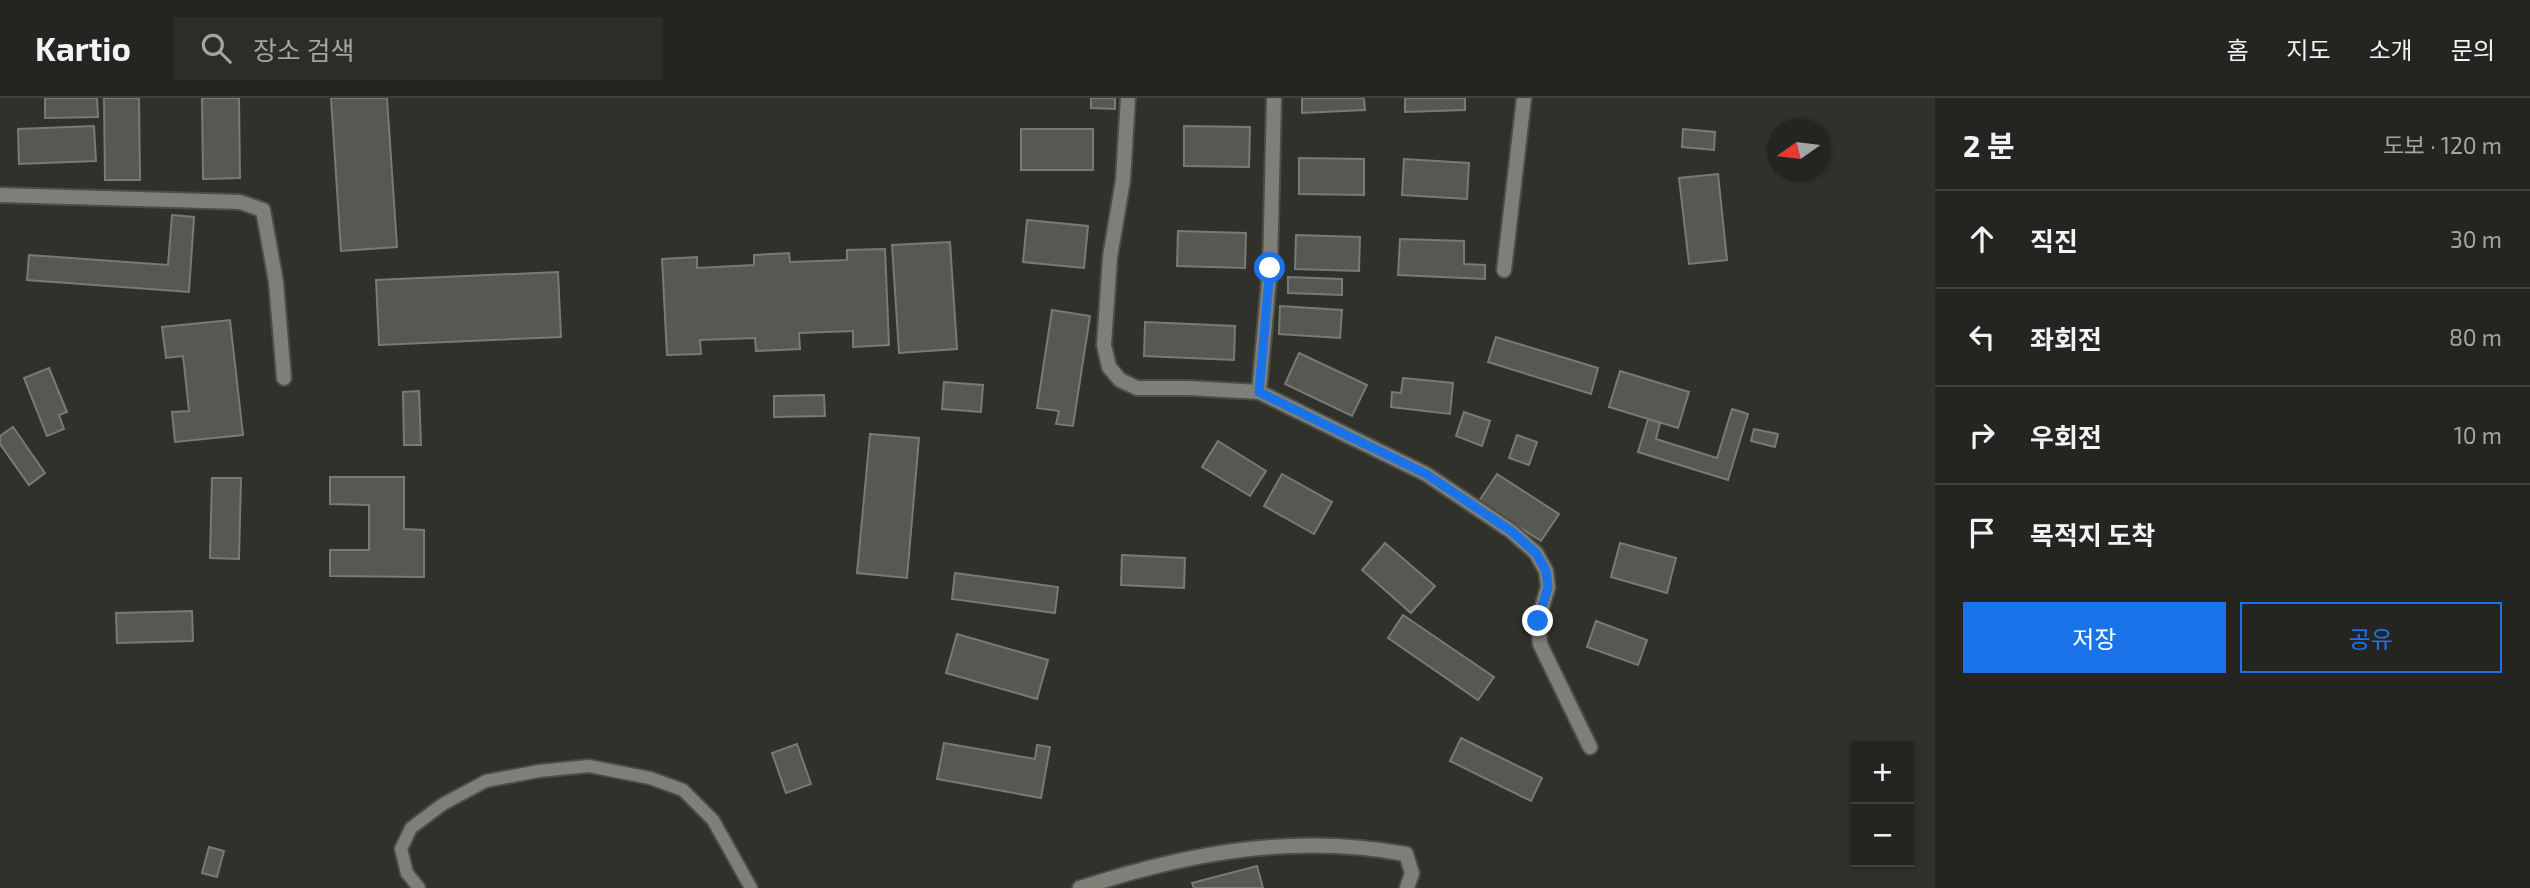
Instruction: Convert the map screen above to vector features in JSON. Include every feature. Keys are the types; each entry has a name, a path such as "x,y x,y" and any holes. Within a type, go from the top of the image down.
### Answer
{"street":[{"path":"1128,98 1123,180 1110,257 1104,345 1109,367 1120,380 1137,388 1259,392 1426,474 1511,531 1536,553 1546,571 1548,587 1538,621 1540,644 1590,747"},
{"path":"1259,392 1270,268 1275,98"},
{"path":"1504,270 1524,98"},
{"path":"0,195 240,202 262,210 276,282 284,378"},
{"path":"1080,888 1138,869 1199,856 1318,844 1373,848 1406,854 1412,873 1407,888"}],"lane":[{"path":"419,888 407,873 401,849 411,828 443,804 486,781 589,765 650,778 684,790 713,820 751,888"}],"building":[{"path":"45,98 97,98 98,117 45,118"},
{"path":"104,98 139,98 140,180 105,180"},
{"path":"202,98 239,98 240,178 203,179"},
{"path":"331,98 387,98 397,247 341,251"},
{"path":"1091,98 1115,98 1115,109 1091,108"},
{"path":"1302,98 1364,98 1365,110 1302,113"},
{"path":"1405,98 1465,98 1465,110 1405,112"},
{"path":"94,126 96,161 19,164 18,129"},
{"path":"1184,126 1250,127 1249,167 1184,166"},
{"path":"1021,129 1093,129 1093,170 1021,170"},
{"path":"1683,129 1715,132 1714,150 1682,147"},
{"path":"1299,158 1364,159 1364,195 1299,194"},
{"path":"1404,159 1469,163 1467,199 1402,195"},
{"path":"1718,174 1727,260 1689,264 1679,178"},
{"path":"172,215 194,217 189,292 27,280 29,255 168,265"},
{"path":"1027,220 1088,226 1084,268 1023,262"},
{"path":"1178,231 1246,233 1245,268 1177,266"},
{"path":"1296,235 1360,237 1359,271 1295,269"},
{"path":"1400,239 1464,241 1464,264 1485,265 1485,279 1398,275"},
{"path":"950,242 957,349 899,353 892,245"},
{"path":"885,249 889,345 853,347 853,331 799,333 800,349 756,351 755,338 700,340 701,354 667,355 662,259 697,257 697,268 754,265 754,255 789,253 790,262 847,260 847,250"},
{"path":"558,272 561,337 379,345 376,280"},
{"path":"1288,277 1342,279 1342,295 1288,293"},
{"path":"1280,306 1342,310 1340,338 1279,334"},
{"path":"1052,310 1090,316 1073,426 1056,424 1059,411 1037,408"},
{"path":"230,320 243,435 175,442 172,412 189,411 183,356 166,358 162,327"},
{"path":"1145,322 1235,326 1234,360 1144,356"},
{"path":"1496,337 1598,368 1591,394 1488,362"},
{"path":"1299,353 1367,385 1352,416 1285,384"},
{"path":"49,368 67,412 59,415 64,429 47,436 24,378"},
{"path":"1620,371 1689,392 1678,428 1609,407"},
{"path":"1403,378 1453,383 1450,414 1391,407 1392,392 1401,393"},
{"path":"944,382 983,385 981,412 942,409"},
{"path":"419,391 421,445 404,445 403,392"},
{"path":"824,395 825,416 774,417 774,396"},
{"path":"1732,409 1748,414 1728,480 1638,452 1648,419 1660,423 1656,439 1717,458"},
{"path":"1464,412 1490,421 1482,446 1456,436"},
{"path":"13,427 45,473 29,485 0,444 0,436"},
{"path":"1754,429 1778,434 1775,447 1751,441"},
{"path":"870,434 919,438 907,578 857,573"},
{"path":"1517,435 1537,442 1529,465 1509,458"},
{"path":"1218,441 1266,471 1250,496 1202,467"},
{"path":"1282,474 1332,502 1314,534 1264,506"},
{"path":"1497,474 1559,514 1541,541 1479,501"},
{"path":"330,477 404,477 404,529 424,530 424,577 330,576 330,550 369,550 369,505 330,504"},
{"path":"212,478 241,478 239,559 210,558"},
{"path":"1385,543 1435,586 1411,613 1362,570"},
{"path":"1620,543 1676,558 1667,593 1611,577"},
{"path":"1122,555 1185,558 1184,588 1121,585"},
{"path":"955,573 1058,587 1055,613 952,599"},
{"path":"192,611 193,641 117,643 116,613"},
{"path":"1403,615 1494,677 1478,700 1388,638"},
{"path":"1596,621 1647,640 1638,665 1587,647"},
{"path":"957,634 1048,660 1037,699 946,673"},
{"path":"1461,738 1542,778 1531,801 1450,761"},
{"path":"944,743 1035,759 1037,745 1050,747 1041,798 937,779"},
{"path":"797,744 811,784 786,793 772,753"},
{"path":"209,847 224,851 217,877 202,873"},
{"path":"1257,866 1263,888 1194,888 1192,883"}],"route":[{"path":"1270,268 1259,392 1426,474 1511,531 1536,553 1546,571 1548,587 1538,621"}]}
